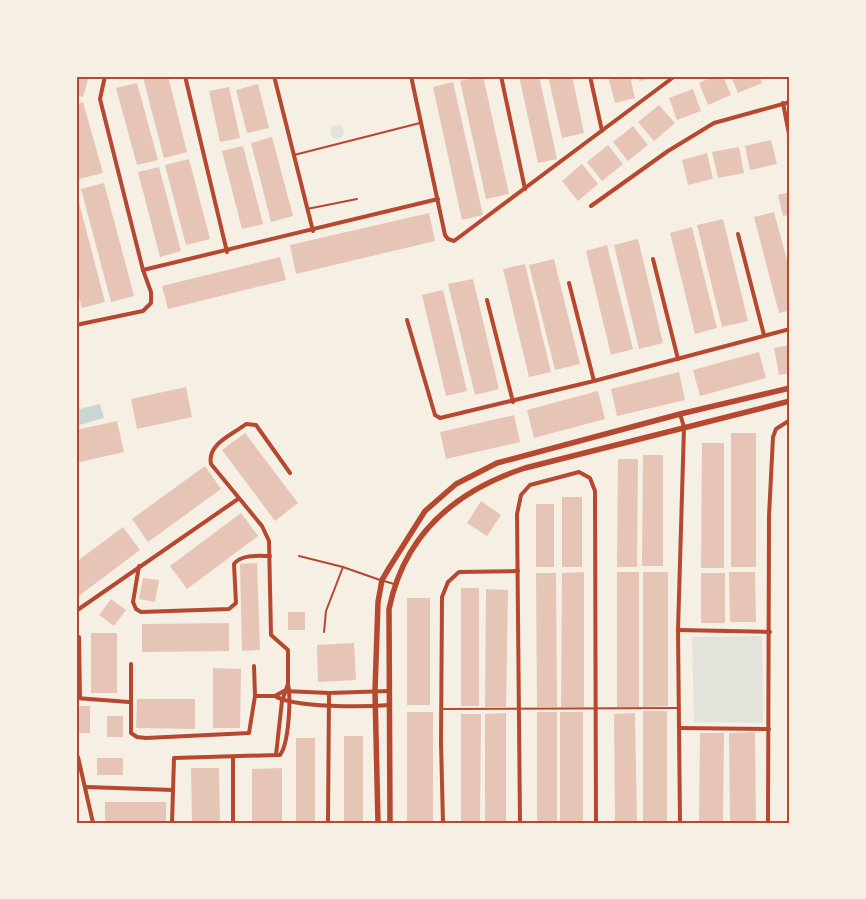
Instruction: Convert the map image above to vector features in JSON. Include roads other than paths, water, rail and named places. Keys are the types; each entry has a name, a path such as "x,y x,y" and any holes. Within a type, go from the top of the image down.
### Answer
{"main road":[{"path":"378,823 375,691 376,612 382,580 406,537 425,511 456,484 497,463 680,414 790,388"},
{"path":"390,823 389,609 394,584 418,540 444,511 484,485 525,468 790,401"}],"street":[{"path":"76,325 143,311 151,303 151,292 143,270 100,99 105,76"},
{"path":"186,76 227,252"},
{"path":"274,76 313,231"},
{"path":"411,76 445,235 448,239 454,241 675,76"},
{"path":"501,76 525,189"},
{"path":"590,76 602,130"},
{"path":"591,206 668,151 714,122 790,102"},
{"path":"783,103 790,139"},
{"path":"143,270 227,252 438,199"},
{"path":"738,234 764,335"},
{"path":"653,259 678,359"},
{"path":"569,282 594,381"},
{"path":"487,300 513,402"},
{"path":"407,320 435,415 446,418 790,329"},
{"path":"680,414 684,427 678,630 680,823"},
{"path":"768,823 769,516 773,437 776,429 790,420"},
{"path":"172,823 174,758 233,758 280,755 285,745 290,691 288,684 288,650 271,635 269,541 262,526 211,464 209,456 213,448 246,424 256,425 290,473"},
{"path":"520,823 517,514 521,496 530,485 579,472 590,478 595,491 596,823"},
{"path":"76,611 238,499"},
{"path":"139,566 133,602 136,609 141,612 229,610 236,603 234,564 236,560 244,557 270,556"},
{"path":"442,823 442,597 448,582 459,572 518,571"},
{"path":"678,630 770,632"},
{"path":"78,637 78,698 129,702"},
{"path":"131,664 129,702 131,733 137,737 249,733 252,729 255,696 254,666"},
{"path":"276,755 282,701 288,684"},
{"path":"255,696 275,696 284,691 329,693 390,691"},
{"path":"328,823 329,693"},
{"path":"275,696 282,701 289,702 390,706"},
{"path":"679,728 769,729"},
{"path":"78,757 86,787 92,823"},
{"path":"233,758 233,823"},
{"path":"86,787 173,790"}],"lane":[{"path":"294,155 420,123"},
{"path":"307,209 357,199"},
{"path":"299,556 343,567 394,584"},
{"path":"324,632 326,612 343,567"},
{"path":"441,709 596,710 679,708"}]}
